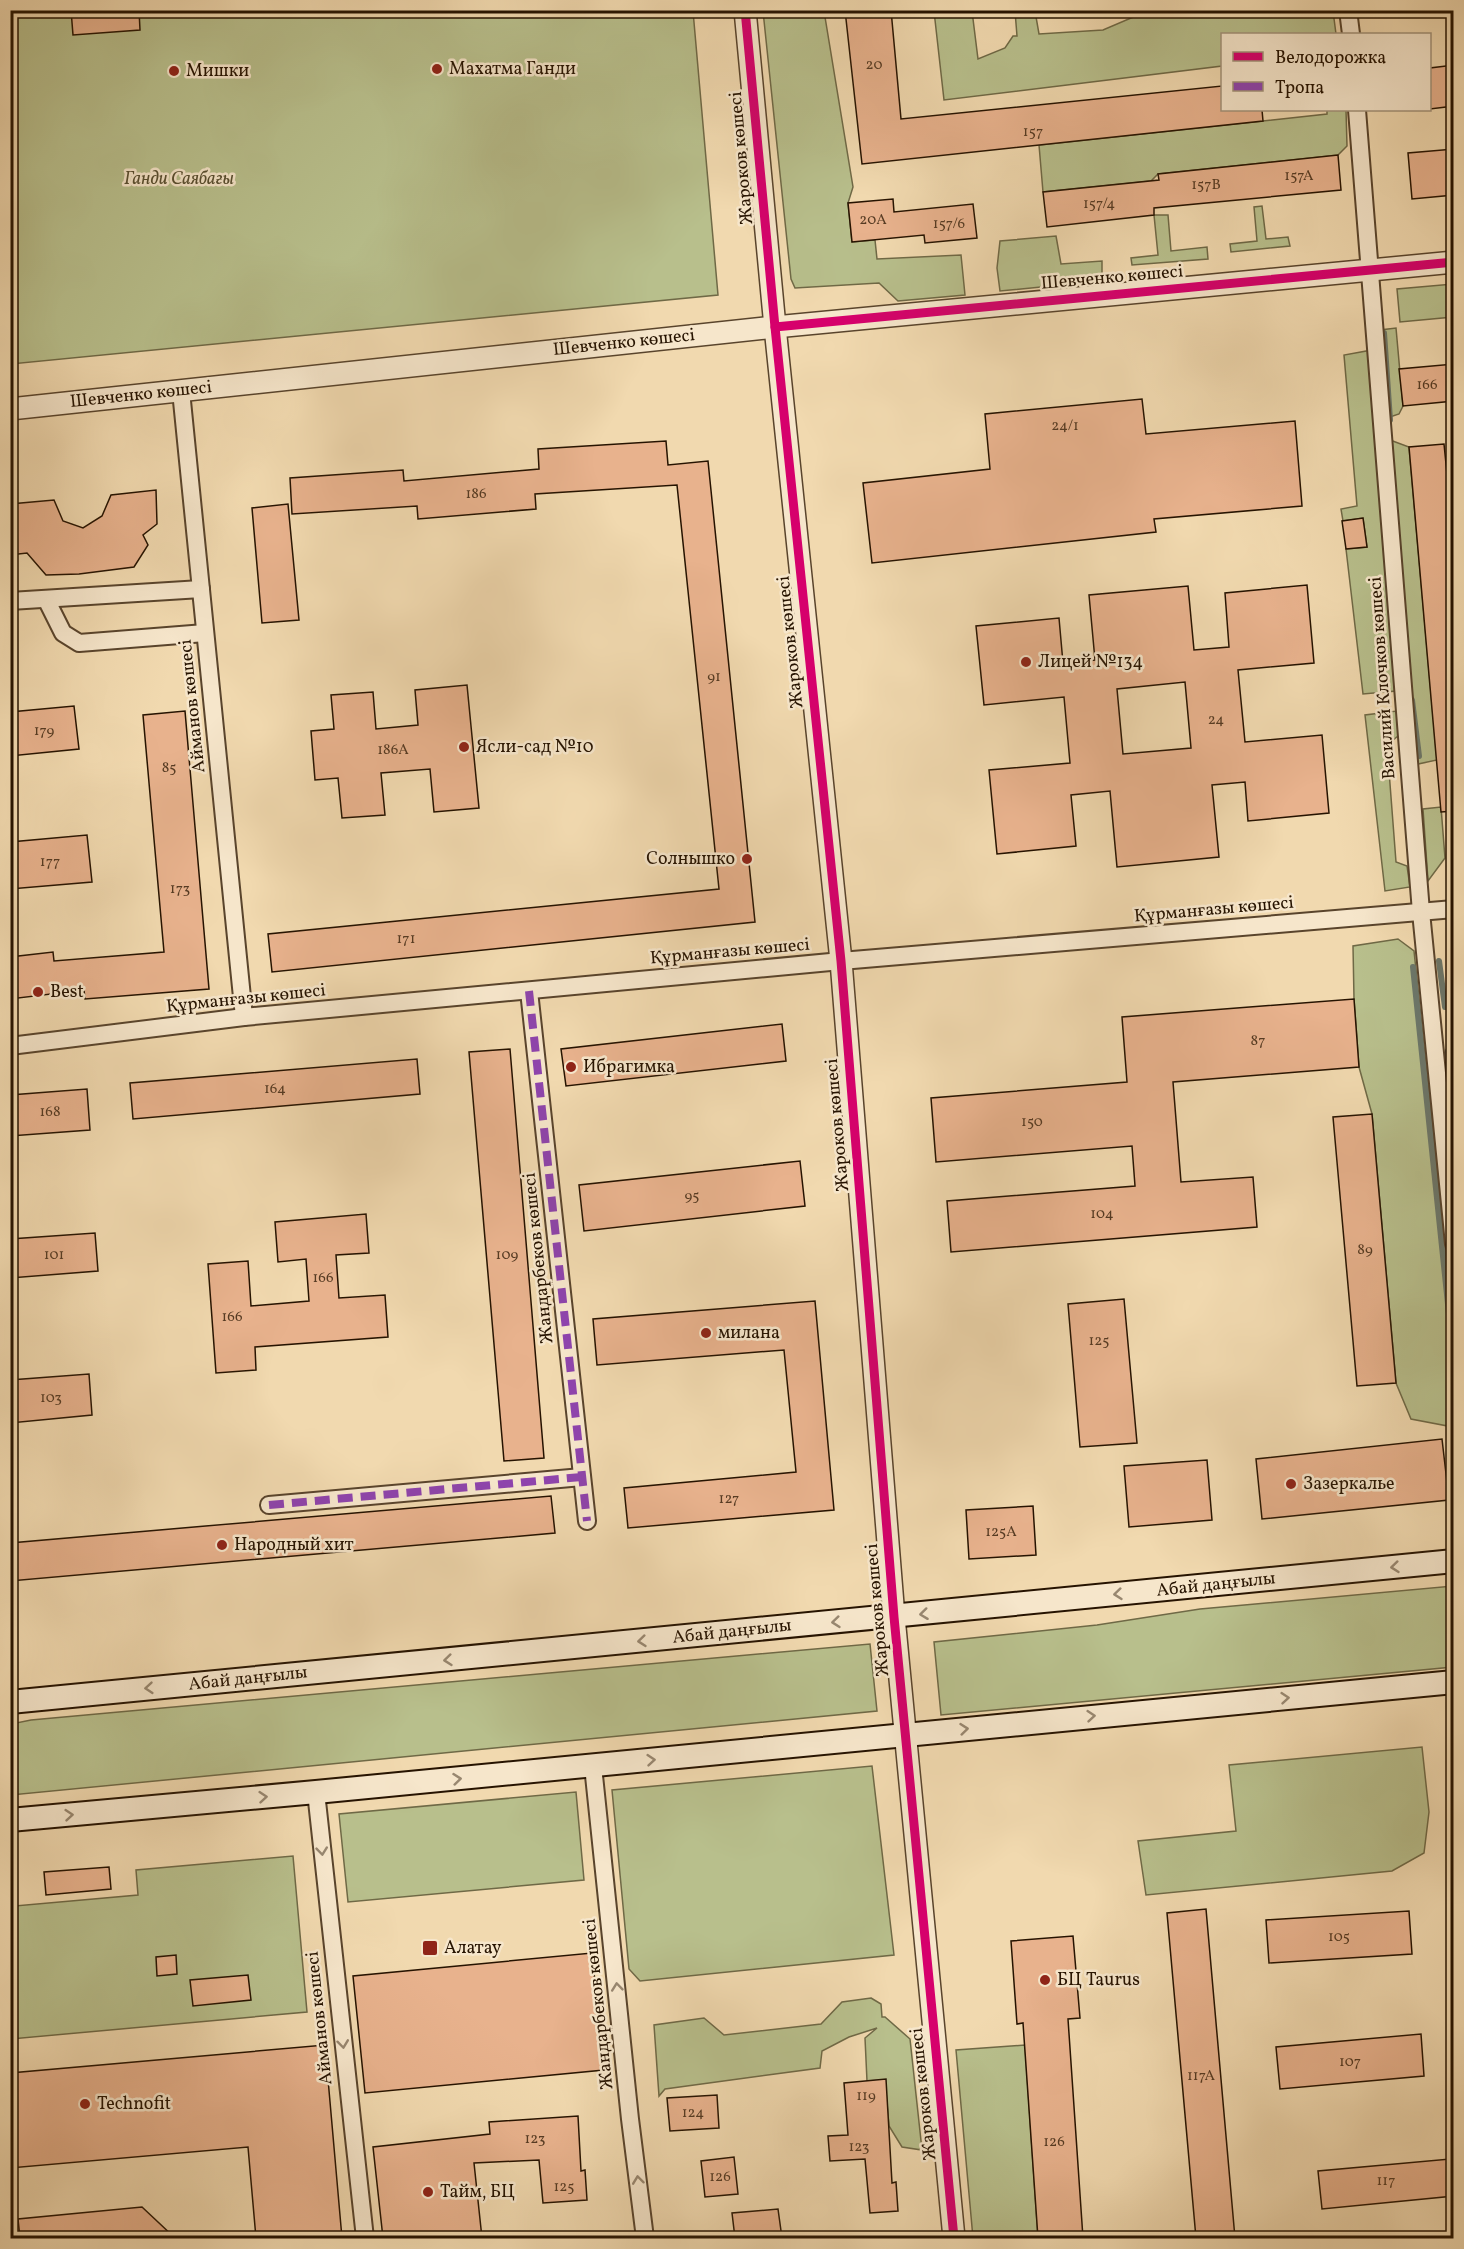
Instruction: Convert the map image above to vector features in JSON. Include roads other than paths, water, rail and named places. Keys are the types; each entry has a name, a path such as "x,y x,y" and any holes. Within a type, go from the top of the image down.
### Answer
{"main road":[{"name":"Абай даңғылы","path":"10,1702 1454,1561"},
{"path":"10,1820 1454,1682"}],"street":[{"name":"Жароков көшесі","path":"745,10 775,327 841,961 894,1617 954,2238"},
{"path":"1348,10 1351,33"},
{"name":"Василий Клочков көшесі","path":"1357,111 1421,912 1454,1244"},
{"name":"Шевченко көшесі","path":"10,409 775,327 1454,262"},
{"name":"Айманов көшесі","path":"181,391 244,1017"},
{"path":"10,601 201,589"},
{"path":"46,599 63,633 79,643 205,633"},
{"name":"Құрманғазы көшесі","path":"10,1046 244,1017 841,961 1454,909"},
{"name":"Жандарбеков көшесі","path":"529,991 587,1521"},
{"path":"269,1505 582,1477"},
{"name":"Жандарбеков көшесі","path":"593,1766 645,2238"},
{"name":"Айманов көшесі","path":"316,1792 364,2238"}],"waterway":[{"path":"1384,333 1390,420"},
{"path":"1412,700 1419,756"},
{"path":"1439,961 1445,1007"},
{"path":"1413,967 1454,1362"},
{"path":"1448,1051 1454,1115"}],"place":[{"name":"Махатма Ганди","path":"437,69"},
{"name":"Мишки","path":"174,71"},
{"name":"Лицей №134","path":"1026,662"},
{"name":"Ясли-сад №10","path":"464,747"},
{"name":"Солнышко","path":"747,859"},
{"name":"Best","path":"38,992"},
{"name":"Ибрагимка","path":"571,1067"},
{"name":"милана","path":"706,1333"},
{"name":"Зазеркалье","path":"1291,1484"},
{"name":"Народный хит","path":"222,1545"},
{"name":"Алатау","path":"430,1948"},
{"name":"БЦ Taurus","path":"1045,1980"},
{"name":"Technofit","path":"85,2104"},
{"name":"Тайм, БЦ","path":"428,2192"}],"park label":[{"name":"Ганди Саябағы","path":"179,179"}]}
